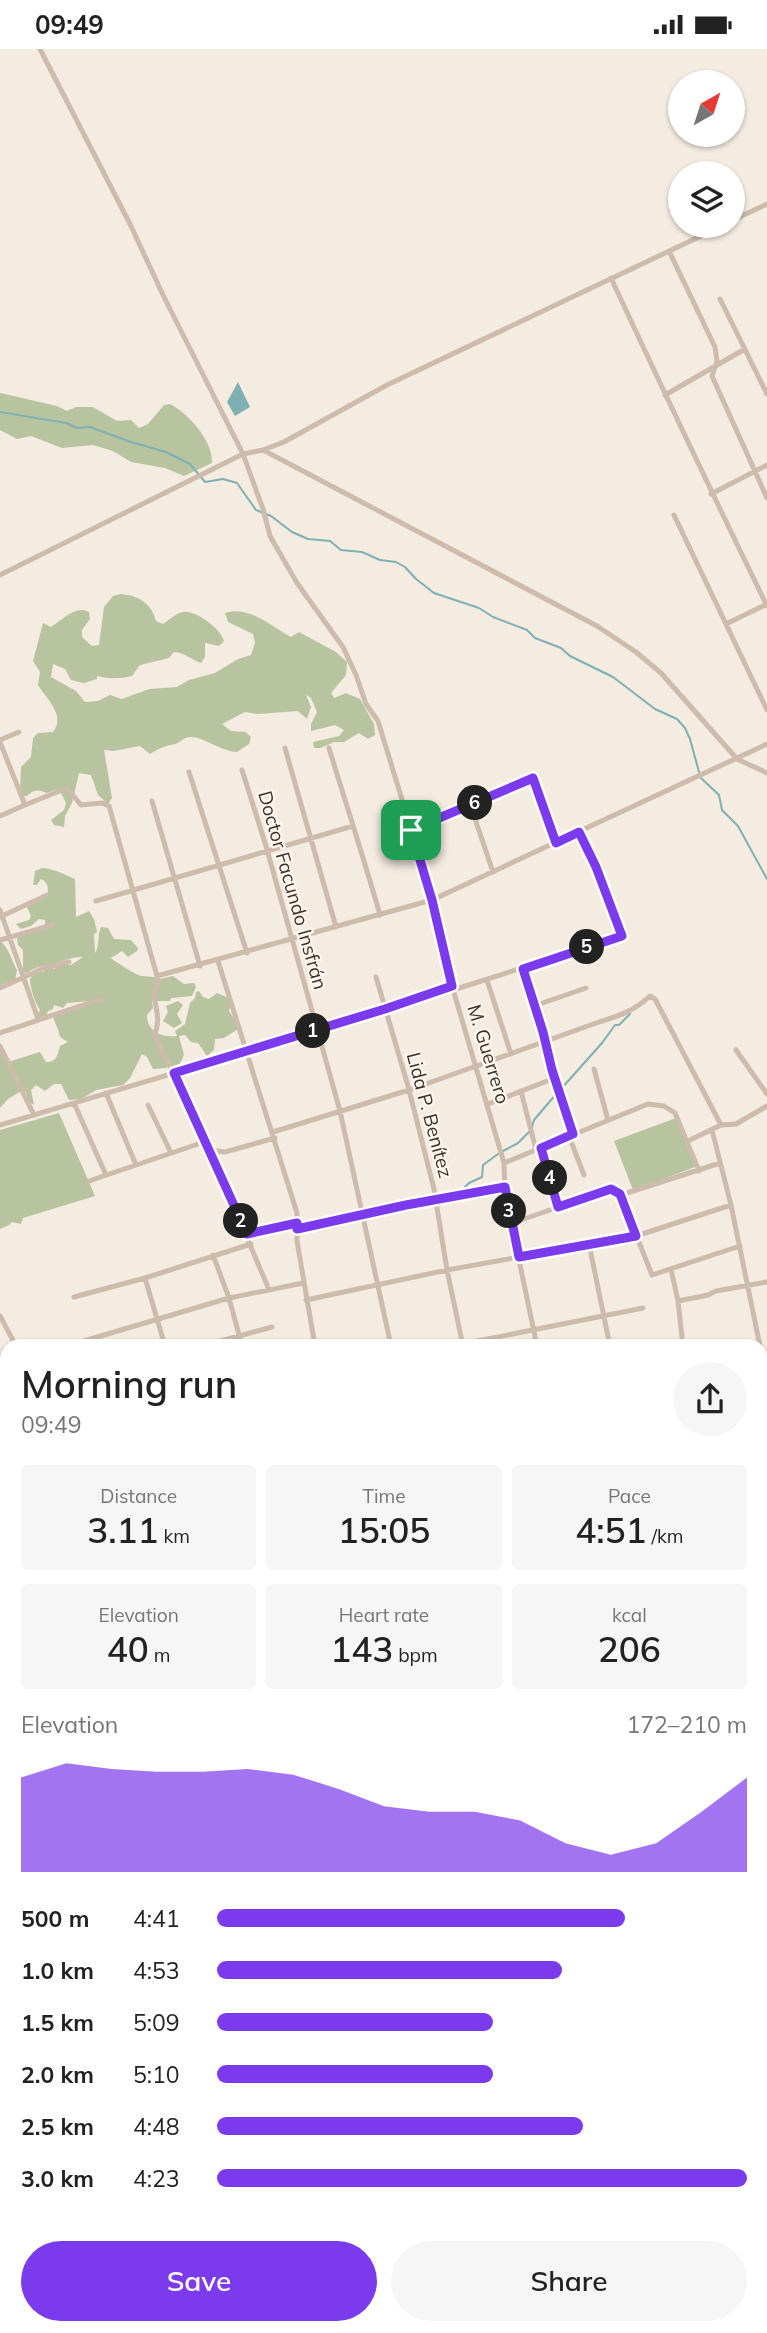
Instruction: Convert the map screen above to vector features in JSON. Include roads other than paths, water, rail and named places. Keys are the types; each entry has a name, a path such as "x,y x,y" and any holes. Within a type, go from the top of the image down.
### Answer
{"street":[{"path":"40,49 130,223 243,454"},
{"path":"745,214 767,204"},
{"path":"0,575 198,475 243,454 284,442 387,385 696,238"},
{"path":"668,251 715,347 717,361 712,376 767,498"},
{"path":"611,278 664,395 695,453 712,494 767,605 726,624"},
{"path":"720,299 767,394"},
{"path":"664,395 745,349"},
{"path":"262,450 597,626 636,652 661,673 737,759 767,773"},
{"name":"M. Guerrero","path":"243,454 270,536 297,583 343,647 366,704 378,721 383,735 432,900 452,988 504,1163 505,1187 535,1339"},
{"path":"712,494 767,465"},
{"path":"674,515 767,710"},
{"path":"19,732 0,741 24,805"},
{"path":"157,977 432,900 767,744"},
{"path":"285,748 336,927"},
{"path":"329,748 380,915"},
{"name":"Doctor Facundo Insfrán","path":"242,770 340,1111 389,1339"},
{"path":"189,772 247,953"},
{"path":"411,830 535,777 556,843"},
{"path":"0,816 67,788 81,805 102,803 108,806 157,977 158,987 155,994 159,1025 154,1036 174,1073 247,1234 269,1290"},
{"path":"152,801 200,966"},
{"path":"471,804 493,872"},
{"path":"96,901 353,826"},
{"path":"0,1125 452,988 487,980 622,936 596,867 579,832"},
{"path":"38,1019 1,914 47,895"},
{"path":"0,940 52,925"},
{"path":"218,961 297,1213 296,1241 314,1339"},
{"path":"0,988 44,968 69,962"},
{"path":"523,969 584,1175"},
{"name":"Lida P. Benítez","path":"376,977 409,1090 436,1200 462,1339"},
{"path":"487,980 510,1054"},
{"path":"534,1006 586,988"},
{"path":"208,1150 225,1152 340,1111 409,1090 623,1015 650,996 655,999 721,1125"},
{"path":"0,1033 101,999"},
{"path":"0,1046 34,1115"},
{"path":"736,1051 767,1094"},
{"path":"594,1069 608,1120"},
{"path":"488,1104 555,1078"},
{"path":"760,1084 767,1082"},
{"path":"521,1091 558,1207"},
{"path":"106,1093 136,1165"},
{"path":"74,1103 106,1175"},
{"path":"504,1163 648,1104 656,1104 675,1113 699,1171"},
{"path":"148,1105 171,1153"},
{"path":"688,1141 721,1125 736,1124 767,1106"},
{"path":"712,1131 731,1205 759,1339"},
{"path":"89,1181 204,1142"},
{"path":"620,1194 720,1163"},
{"path":"247,1234 505,1187"},
{"path":"512,1223 611,1189 620,1194 652,1275 740,1246"},
{"path":"306,1300 447,1269 636,1236 731,1205"},
{"path":"74,1297 145,1278 251,1244"},
{"path":"589,1244 609,1339"},
{"path":"214,1255 240,1339"},
{"path":"671,1269 682,1339"},
{"path":"145,1278 163,1339"},
{"path":"678,1301 767,1282"},
{"path":"92,1339 229,1298 303,1283"},
{"path":"488,1339 643,1308"},
{"path":"0,1316 12,1339"},
{"path":"226,1339 272,1327"}],"water":[{"path":"238,382 250,407 235,416 227,402"}],"waterway":[{"path":"0,412 66,423 77,428 90,427 166,452 190,464 205,482 223,479 237,483 256,510 271,516 292,532 308,539 330,541 341,550 362,552 380,560 396,562 434,593 479,608 493,617 527,630 535,638 561,648 570,656 613,677 655,709 677,719 690,739 699,772"},
{"path":"701,778 719,795 722,810 738,826 767,879"},
{"path":"561,1089 615,1025 619,1025 630,1014"},
{"path":"532,1127 534,1120 557,1093"},
{"path":"503,1151 518,1143 529,1132"},
{"path":"465,1187 482,1177 483,1165 498,1154"}]}
